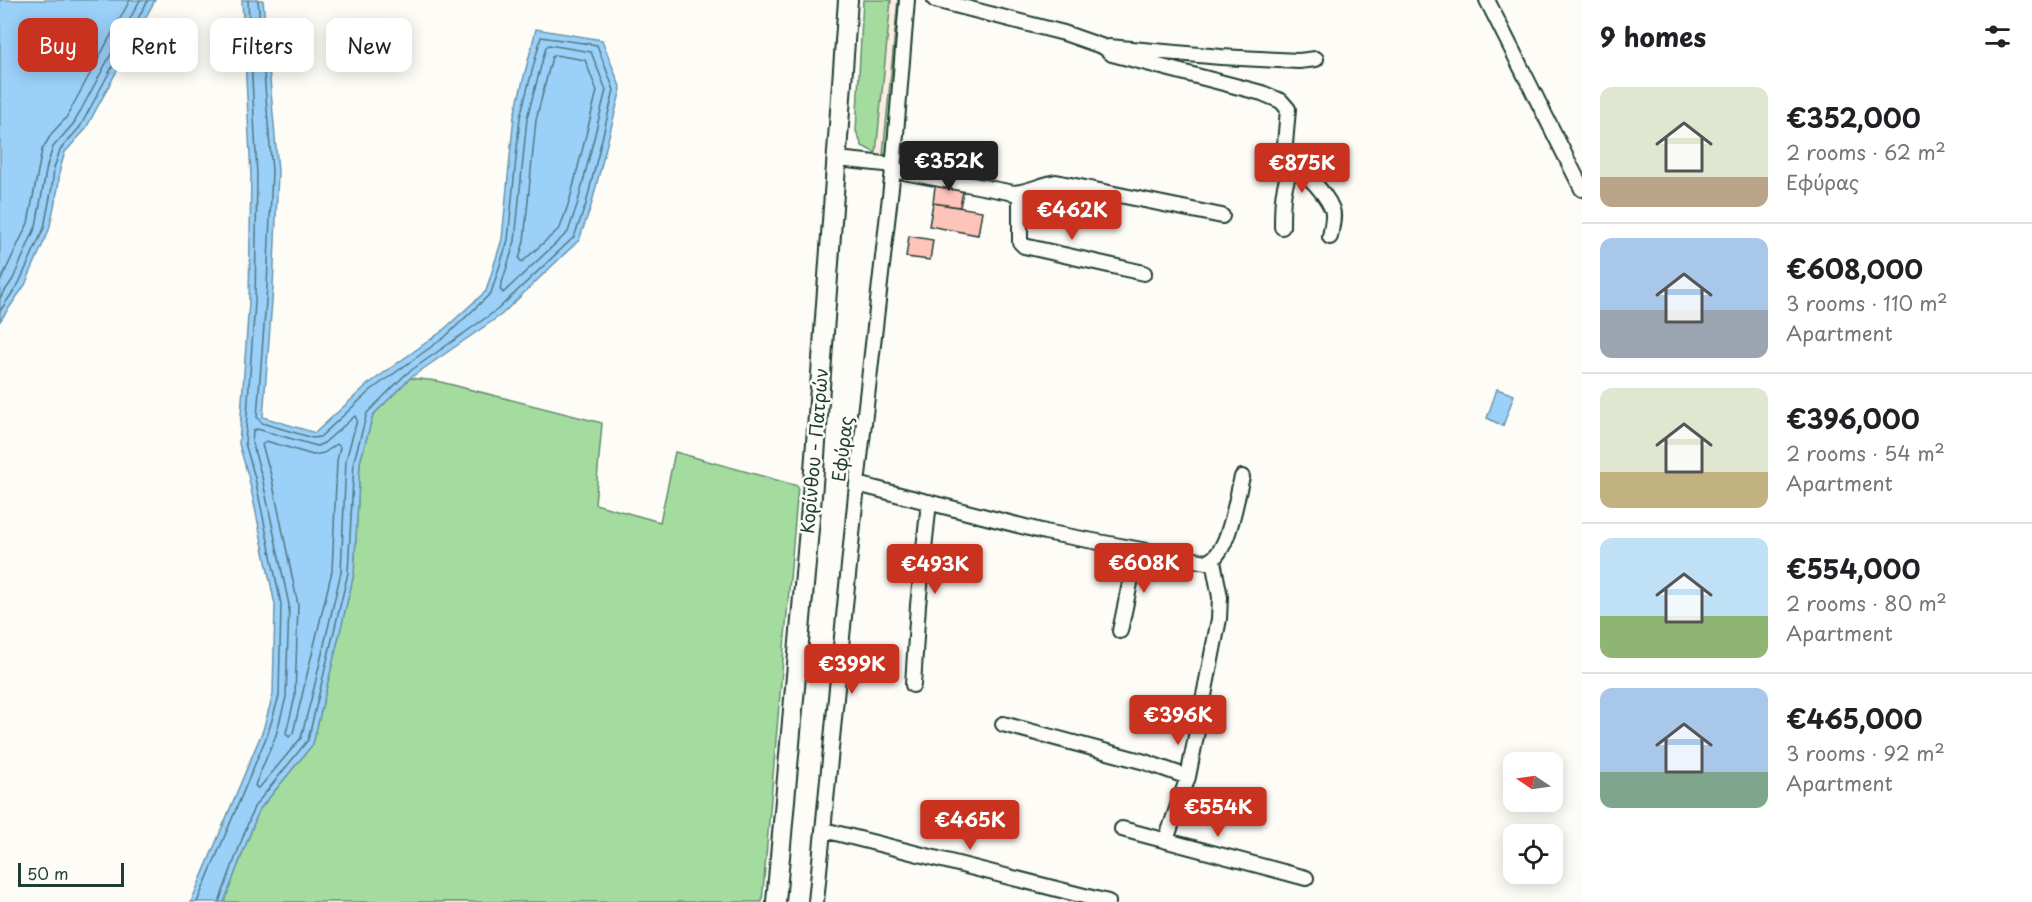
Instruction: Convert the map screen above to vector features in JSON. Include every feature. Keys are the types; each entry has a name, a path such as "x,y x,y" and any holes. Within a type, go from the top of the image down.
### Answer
{"main road":[{"name":"Κορίνθου - Πατρών","path":"776,902 813,484 848,0"}],"street":[{"name":"Εφύρας","path":"816,902 857,484 894,167 907,0"},
{"path":"935,0 1064,33 1104,46 1221,57 1299,61 1316,59"},
{"path":"1487,0 1582,189"},
{"path":"1104,46 1112,54 1281,100 1288,109 1282,227"},
{"path":"1285,156 1305,171 1333,211 1330,237"},
{"path":"838,159 894,167 1014,193 1056,182 1222,216"},
{"path":"1020,192 1019,232 1020,242 1024,246 1144,273"},
{"path":"857,484 1045,532 1206,562 1213,561 1220,553 1242,477"},
{"path":"913,685 918,605 929,502"},
{"path":"1120,631 1137,550"},
{"path":"1166,840 1188,777 1219,620 1220,597 1213,561"},
{"path":"1003,724 1145,762 1188,777"},
{"path":"1122,829 1306,878"},
{"path":"824,830 1108,902"}],"shaded area":[{"path":"891,0 898,0 883,155 876,153"}],"green space":[{"path":"863,0 891,0 876,153 862,146 856,131"},
{"path":"898,0 903,0 889,151 883,155"},
{"path":"410,378 437,381 602,423 595,504 660,522 675,452 798,486 762,902 224,902 259,810 313,744 354,574 360,462 373,415"}],"water":[{"path":"0,0 155,0 145,18 110,18 110,72 116,72 85,130 65,152 49,230 25,285 0,321"},
{"path":"242,0 263,0 265,18 243,18"},
{"path":"536,29 602,40 621,89 591,206 579,240 501,315 410,378 373,415 360,462 354,574 313,744 259,810 224,902 191,902 263,730 273,695 275,605 249,479 239,444 249,302 251,175 246,72 269,72 278,171 273,288 263,417 315,433 367,385 441,332 486,291 502,239 514,116"},
{"path":"1497,389 1514,395 1503,426 1487,418"}],"building":[{"path":"936,178 965,182 960,207 933,203"},
{"path":"933,203 982,211 978,235 929,226"},
{"path":"909,236 933,240 930,260 906,257"}]}
